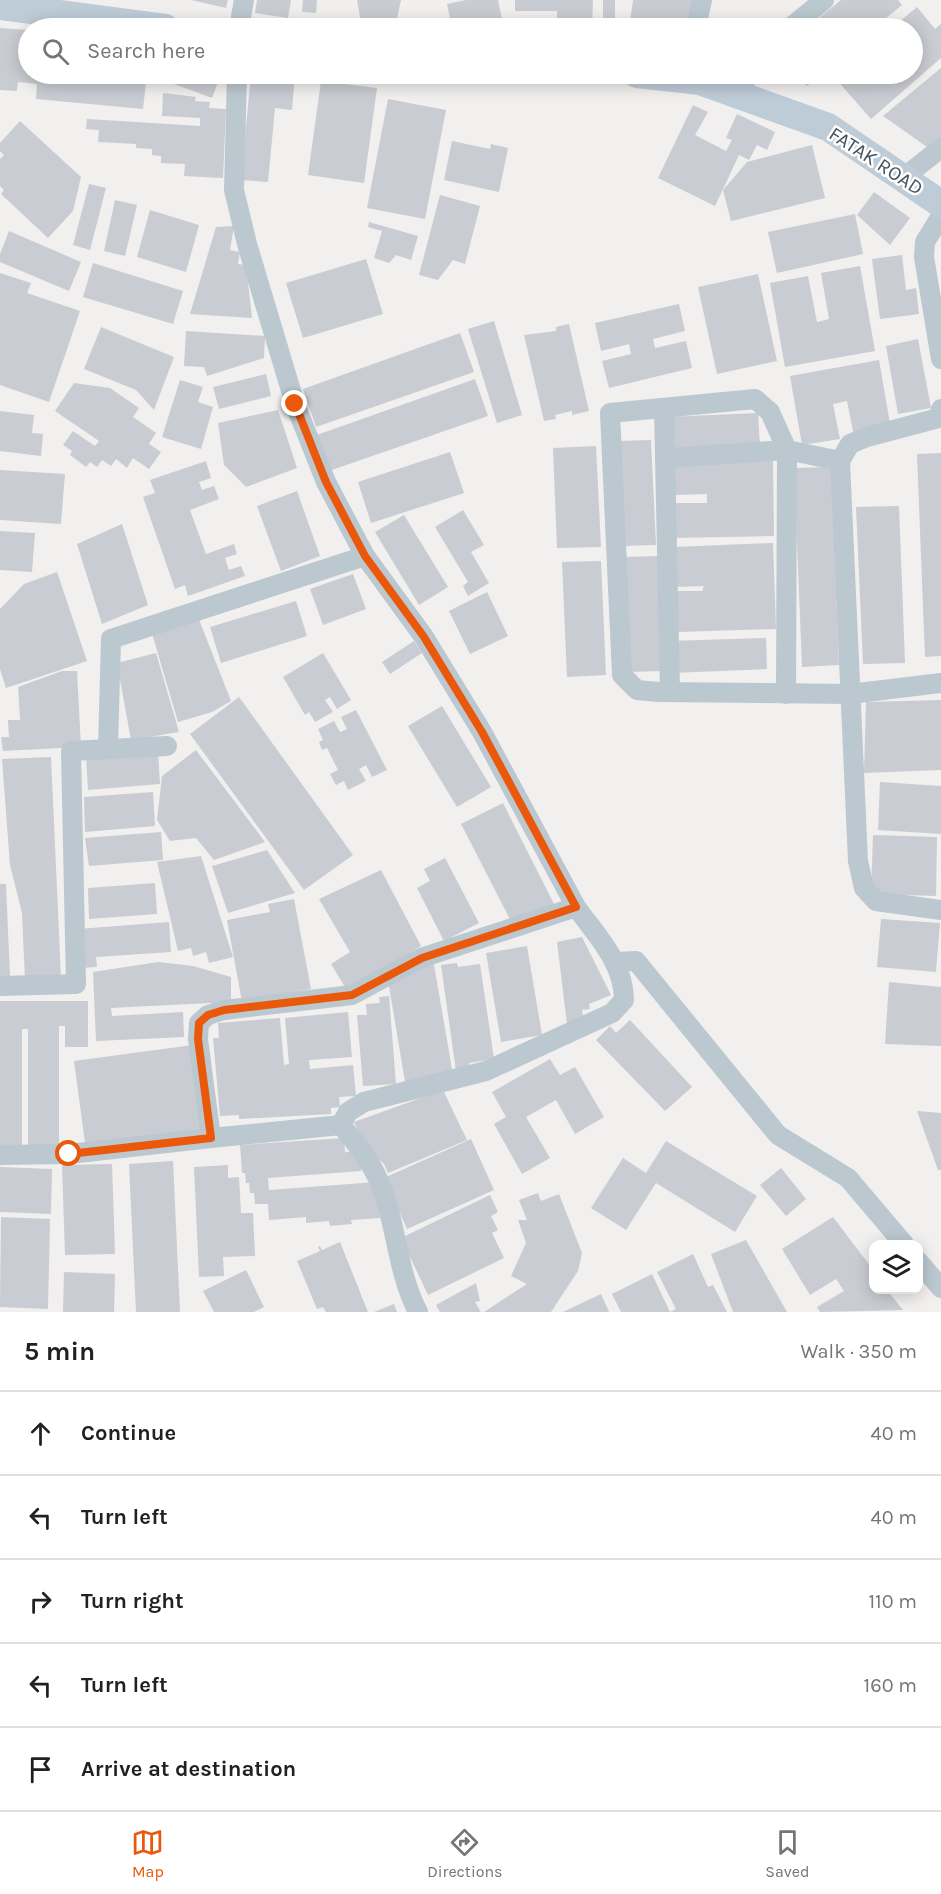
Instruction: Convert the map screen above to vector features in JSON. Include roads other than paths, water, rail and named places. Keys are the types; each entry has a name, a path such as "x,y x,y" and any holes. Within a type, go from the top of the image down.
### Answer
{"main road":[{"path":"0,6 49,6 112,18"},
{"name":"FATAK ROAD","path":"744,84 828,128 941,204"}],"street":[{"path":"241,18 244,0"},
{"path":"698,18 702,0"},
{"path":"802,18 824,0"},
{"path":"237,84 234,190 247,244 295,404 326,482 365,556 424,637 482,732 576,907 616,962 624,982 624,1000 612,1013 486,1071 364,1102 348,1112 341,1125"},
{"path":"903,178 941,148"},
{"path":"941,216 925,242 924,258 941,359"},
{"path":"786,694 787,450 770,412 755,399 610,413 622,675 637,690 670,692 786,694 850,694 941,682"},
{"path":"664,408 670,692"},
{"path":"941,409 939,418 867,436 850,444 840,461 858,861 864,888 876,901 941,910"},
{"path":"665,458 787,450 840,461"},
{"path":"108,748 111,639 365,556"},
{"path":"0,986 76,984 71,751 167,746"},
{"path":"211,1138 198,1039 199,1023 208,1015 224,1010 352,995 422,958 576,907"},
{"path":"616,962 636,961 778,1135 848,1178 900,1240"},
{"path":"0,1155 69,1154 341,1125"},
{"path":"341,1125 362,1150 378,1179 401,1268 418,1312"},
{"path":"923,1267 941,1288"}]}
